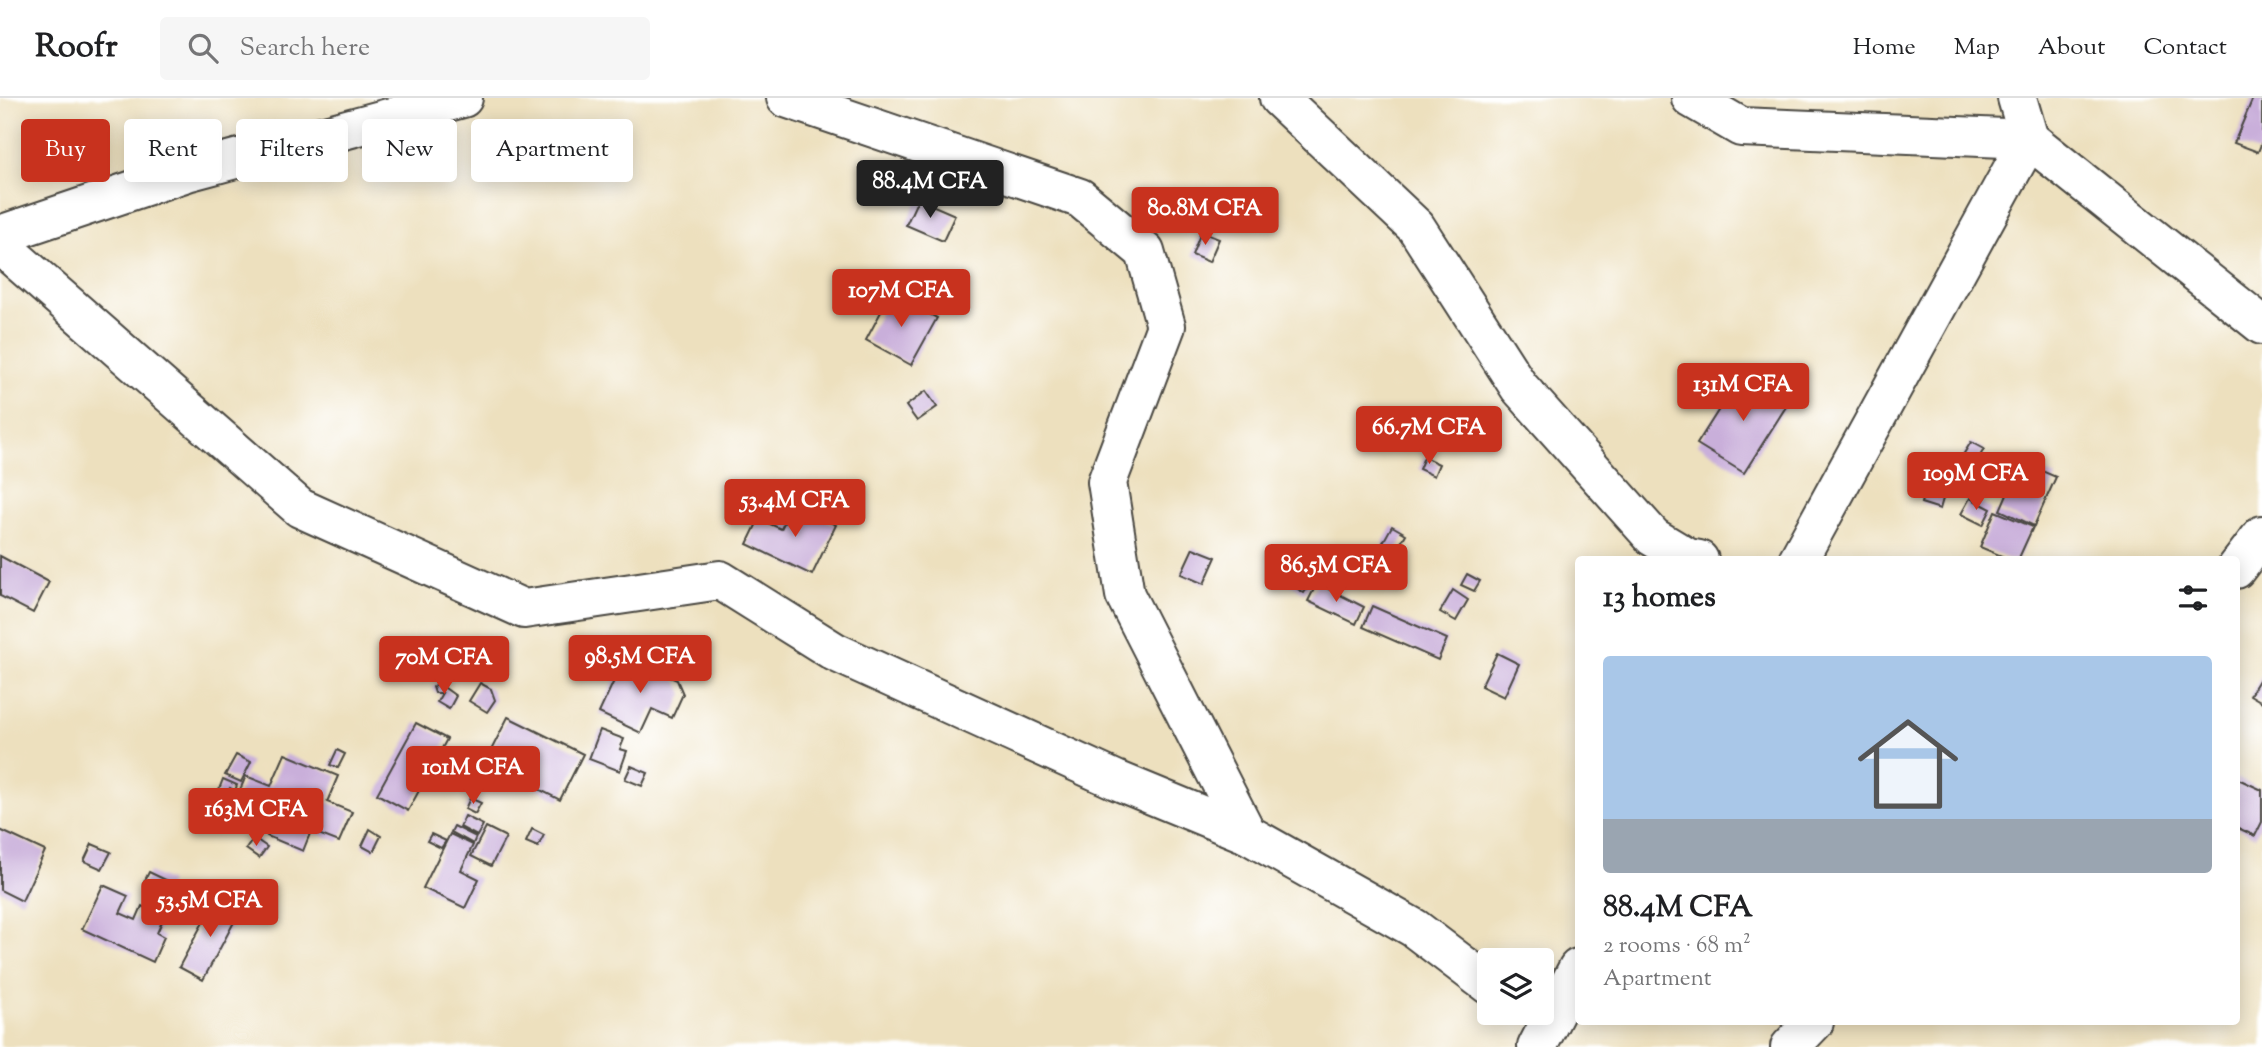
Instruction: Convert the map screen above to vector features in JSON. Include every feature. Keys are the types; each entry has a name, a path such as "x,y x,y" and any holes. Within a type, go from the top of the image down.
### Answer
{"street":[{"path":"0,234 187,172 463,98"},
{"path":"786,98 1080,198 1145,252 1166,326 1107,482 1125,595 1247,835"},
{"path":"1279,98 1416,226 1519,387 1653,537 1685,556"},
{"path":"1691,98 1741,127 2029,139"},
{"path":"2017,98 2029,139 2262,325"},
{"path":"1800,556 2029,139"},
{"path":"0,246 300,508 523,609 720,580 835,652 1116,780 1247,835 1414,928 1477,976"},
{"path":"2240,564 2262,535"},
{"path":"1537,1029 1575,972"},
{"path":"1790,1047 1811,1025"}],"building":[{"path":"2253,98 2262,100 2262,142 2258,152 2234,143"},
{"path":"918,199 955,215 943,241 906,225"},
{"path":"1201,232 1219,239 1209,262 1192,255"},
{"path":"891,293 937,318 911,365 866,340"},
{"path":"1742,373 1789,402 1744,473 1697,444"},
{"path":"926,391 937,407 917,421 906,406"},
{"path":"1971,442 1984,449 1976,463 1963,455"},
{"path":"1424,457 1439,464 1434,476 1419,469"},
{"path":"2021,462 2056,477 2034,526 2000,510"},
{"path":"1926,486 1945,492 1940,509 1921,503"},
{"path":"1970,498 1991,509 1983,525 1961,514"},
{"path":"793,504 836,525 812,575 747,544 759,519 781,529"},
{"path":"1995,511 2033,527 2020,556 2001,556 1980,547"},
{"path":"1392,526 1406,534 1396,551 1382,544"},
{"path":"1193,548 1216,557 1204,584 1181,574"},
{"path":"0,556 49,582 33,613 0,596"},
{"path":"1294,567 1314,578 1304,593 1285,581"},
{"path":"1467,574 1480,581 1474,591 1461,585"},
{"path":"1317,583 1364,607 1356,624 1308,601"},
{"path":"1453,590 1468,600 1456,621 1440,612"},
{"path":"1372,606 1447,639 1438,660 1363,627"},
{"path":"1497,653 1519,664 1504,697 1481,686"},
{"path":"625,657 677,680 683,694 672,718 652,709 641,733 599,713"},
{"path":"2262,675 2262,702 2250,695"},
{"path":"438,683 456,696 449,709 437,702 442,693 435,693 433,687"},
{"path":"480,683 491,689 495,700 487,712 469,701"},
{"path":"508,717 583,754 560,800 485,762"},
{"path":"416,723 447,739 408,811 377,794"},
{"path":"600,730 624,739 620,749 627,751 620,771 589,759"},
{"path":"337,750 345,754 338,768 330,765"},
{"path":"285,754 338,776 327,802 352,812 339,842 311,831 303,851 267,836 276,815 236,799 246,776 271,786"},
{"path":"236,755 251,762 241,782 225,775"},
{"path":"631,766 648,773 642,786 625,779"},
{"path":"223,779 237,785 235,791 230,788 225,800 243,807 240,815 213,805"},
{"path":"2240,780 2262,790 2262,822 2255,836 2240,829"},
{"path":"470,798 481,803 475,814 465,809"},
{"path":"465,816 483,825 477,836 460,827"},
{"path":"454,826 476,837 473,844 451,832"},
{"path":"486,827 506,837 491,866 471,856"},
{"path":"370,829 381,836 373,852 362,846"},
{"path":"532,829 544,835 538,847 526,842"},
{"path":"0,830 45,851 22,901 0,890"},
{"path":"431,834 446,841 441,848 427,841"},
{"path":"450,834 473,845 461,870 479,879 465,908 423,888"},
{"path":"254,838 267,847 259,858 246,849"},
{"path":"92,844 111,852 102,869 84,861"},
{"path":"149,872 170,882 165,893 143,884"},
{"path":"103,885 128,896 120,913 136,920 142,906 164,917 157,933 164,937 153,962 82,929"},
{"path":"216,898 240,911 203,980 179,967"}]}
